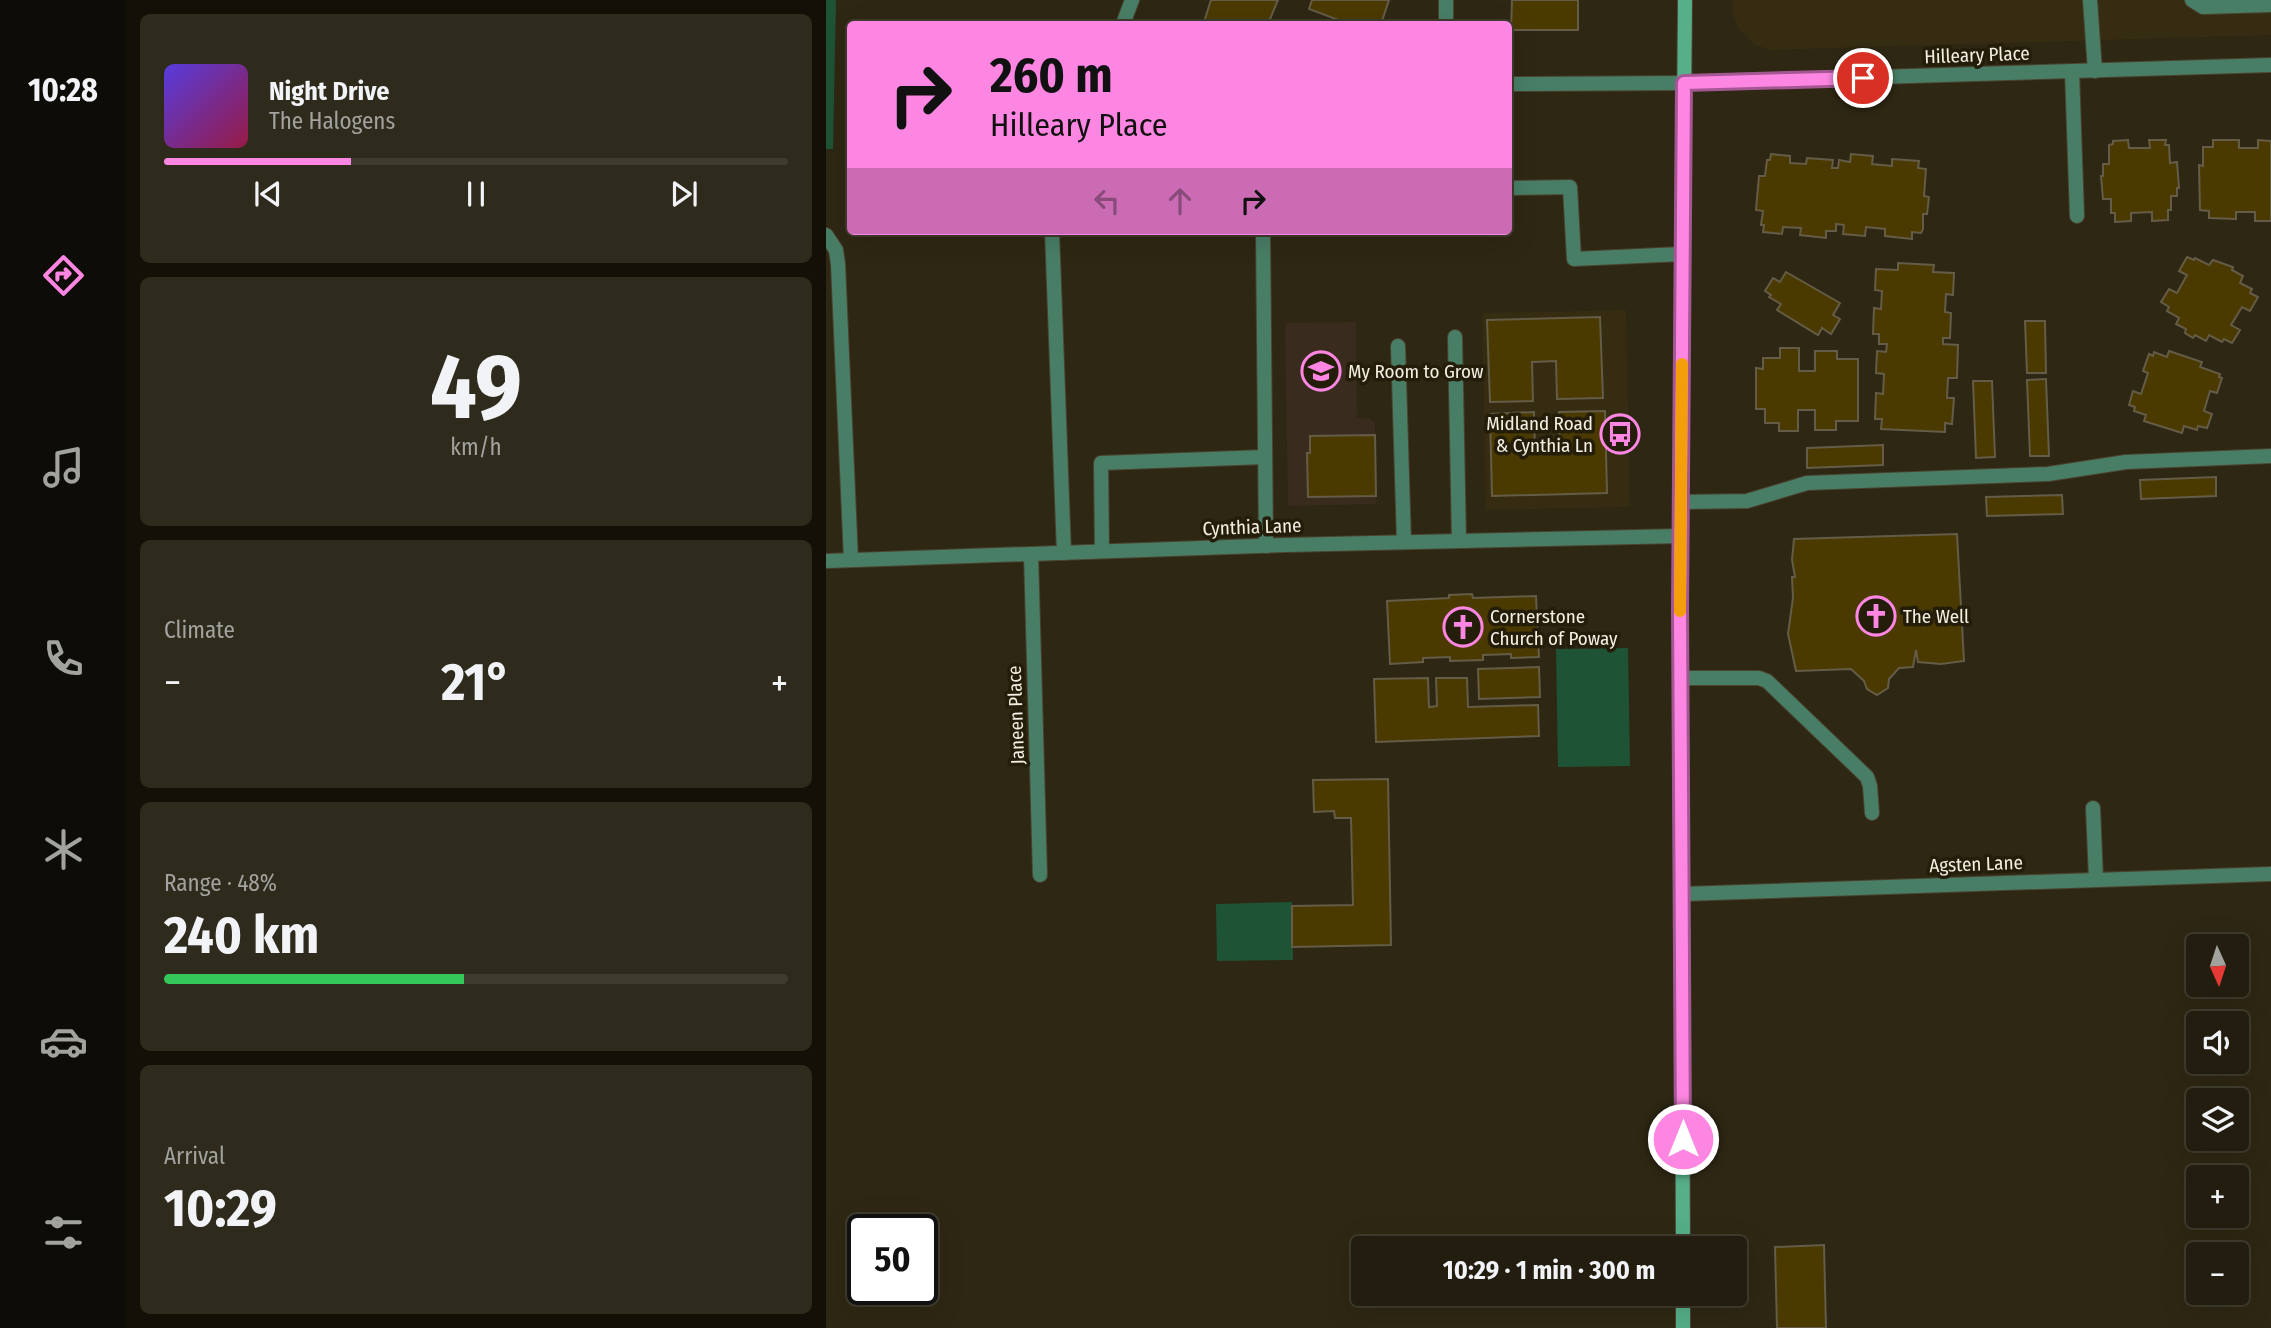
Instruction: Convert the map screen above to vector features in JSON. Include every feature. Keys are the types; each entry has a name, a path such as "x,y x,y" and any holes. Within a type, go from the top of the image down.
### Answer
{"main road":[{"path":"1683,1236 1680,536 1685,0"},
{"path":"1683,1306 1683,1328"}],"street":[{"path":"1124,21 1132,0"},
{"path":"1446,0 1446,21"},
{"path":"2090,0 2095,71"},
{"path":"2192,0 2203,7 2271,5"},
{"name":"Hilleary Place","path":"1512,83 1684,83 2271,65"},
{"path":"2072,71 2077,216"},
{"path":"1512,188 1570,187 1574,258 1682,254"},
{"path":"826,235 836,250 838,264 851,560"},
{"path":"1052,235 1064,553"},
{"path":"1263,235 1266,546"},
{"path":"1455,337 1459,541"},
{"path":"1398,346 1404,542"},
{"path":"1681,502 1747,501 1807,483 2048,474 2126,462 2271,456"},
{"path":"1102,551 1101,463 1265,457"},
{"name":"Cynthia Lane","path":"826,561 1266,546 1680,536"},
{"name":"Janeen Place","path":"1031,554 1040,875"},
{"path":"1680,678 1759,678 1767,681 1867,776 1872,813"},
{"path":"2093,808 2096,879"},
{"name":"Agsten Lane","path":"1683,894 2271,874"}],"shaded area":[{"path":"1733,0 2271,0 2271,35 1770,50 1753,44 1738,28 1732,13"},
{"path":"1626,310 1630,507 1486,510 1482,313"},
{"name":"My Room to Grow","path":"1356,322 1357,418 1369,419 1375,423 1376,504 1288,506 1285,323"}],"green space":[{"path":"826,0 836,0 833,149 826,149"},
{"path":"1628,648 1630,766 1558,767 1556,649"},
{"path":"1292,902 1293,960 1217,961 1216,904"}],"building":[{"path":"1211,0 1278,0 1269,21 1204,21"},
{"path":"1312,0 1389,0 1382,21 1341,21 1309,9"},
{"path":"1512,0 1578,0 1578,30 1512,30"},
{"path":"2128,140 2129,148 2150,148 2149,140 2166,140 2165,145 2169,145 2170,163 2177,162 2179,188 2177,196 2171,196 2168,220 2152,221 2152,212 2131,213 2131,221 2115,222 2115,213 2111,213 2111,199 2103,199 2101,176 2103,164 2109,164 2109,145 2113,144 2113,141"},
{"path":"2213,140 2239,140 2239,148 2258,148 2258,140 2271,141 2271,221 2255,221 2255,212 2236,212 2236,219 2209,218 2209,211 2200,210 2199,165 2203,166 2203,147 2213,147"},
{"path":"1771,154 1790,156 1790,163 1806,164 1807,158 1833,160 1832,168 1838,168 1839,160 1850,162 1851,154 1873,156 1872,164 1892,166 1892,159 1919,161 1918,168 1926,169 1924,196 1929,197 1927,214 1923,214 1921,233 1912,232 1912,239 1885,236 1885,229 1866,227 1865,236 1843,234 1844,225 1836,224 1836,231 1826,231 1826,238 1800,235 1801,228 1783,227 1782,234 1763,232 1763,211 1756,210 1759,176 1765,176 1767,160 1770,160"},
{"path":"2187,257 2209,265 2213,260 2233,267 2232,270 2243,276 2240,283 2252,289 2250,293 2258,297 2250,311 2242,307 2231,325 2240,330 2232,343 2224,339 2222,342 2209,335 2206,341 2195,335 2193,338 2185,333 2186,329 2176,324 2179,318 2167,311 2169,307 2161,302 2169,289 2177,293 2187,275 2179,271"},
{"path":"1898,263 1934,265 1933,272 1954,273 1953,295 1946,294 1945,312 1951,313 1950,338 1943,338 1943,344 1958,345 1957,378 1948,378 1947,398 1954,398 1952,424 1945,423 1945,432 1881,429 1882,419 1875,419 1876,393 1883,394 1884,374 1876,373 1877,351 1886,352 1887,344 1879,344 1879,334 1873,334 1874,308 1881,309 1882,291 1875,290 1876,269 1898,270"},
{"path":"1786,272 1840,303 1833,315 1840,319 1831,334 1822,328 1818,335 1777,310 1781,304 1769,297 1771,295 1765,291 1773,278 1780,282"},
{"path":"1600,317 1603,398 1557,399 1556,361 1532,362 1533,401 1490,402 1487,320"},
{"path":"2025,321 2045,321 2046,373 2027,373"},
{"path":"1780,348 1799,348 1799,371 1815,371 1815,351 1837,351 1837,359 1858,359 1858,421 1836,421 1836,430 1815,430 1815,410 1798,410 1798,431 1779,431 1779,423 1765,423 1765,409 1756,409 1756,368 1763,369 1763,358 1780,358"},
{"path":"2169,351 2202,362 2200,367 2220,374 2219,377 2222,378 2217,393 2210,391 2204,411 2212,414 2207,428 2198,426 2197,430 2184,426 2182,433 2144,421 2146,415 2134,411 2135,407 2129,405 2133,391 2141,394 2148,373 2143,371 2149,354 2153,356 2154,352 2167,357"},
{"path":"2046,379 2049,456 2030,456 2027,380"},
{"path":"1973,381 1992,381 1995,457 1976,458"},
{"path":"1605,411 1607,493 1492,496 1490,414 1534,412 1535,452 1560,451 1559,412"},
{"path":"1375,435 1376,496 1308,497 1307,453 1310,453 1310,436"},
{"path":"1883,445 1883,465 1807,468 1807,448"},
{"path":"2216,477 2216,496 2141,499 2140,480"},
{"path":"2062,495 2063,514 1987,516 1986,497"},
{"name":"The Well","path":"1957,534 1964,661 1941,664 1918,662 1916,650 1913,667 1899,668 1889,679 1888,688 1877,695 1867,689 1864,681 1851,669 1796,671 1788,634 1793,598 1792,577 1795,577 1792,560 1794,539"},
{"name":"Cornerstone Church of Poway","path":"1472,594 1473,598 1536,596 1539,657 1483,655 1483,660 1423,658 1423,662 1390,664 1387,601"},
{"path":"1539,667 1540,697 1479,699 1478,669"},
{"path":"1428,678 1429,707 1437,706 1436,678 1467,678 1468,707 1538,705 1539,736 1376,742 1374,679"},
{"path":"1388,779 1391,945 1292,947 1292,906 1353,905 1351,818 1335,818 1334,811 1314,812 1313,780"},
{"path":"1824,1245 1826,1328 1777,1328 1775,1247"}],"slow traffic":[{"path":"1680,611 1682,364"}],"place":[{"name":"My Room to Grow","path":"1321,371"},
{"name":"Midland Road & Cynthia Ln","path":"1620,434"},
{"name":"The Well","path":"1876,616"},
{"name":"Cornerstone Church of Poway","path":"1463,627"}],"route":[{"path":"1683,1139 1680,610 1684,83 1863,78"}]}
